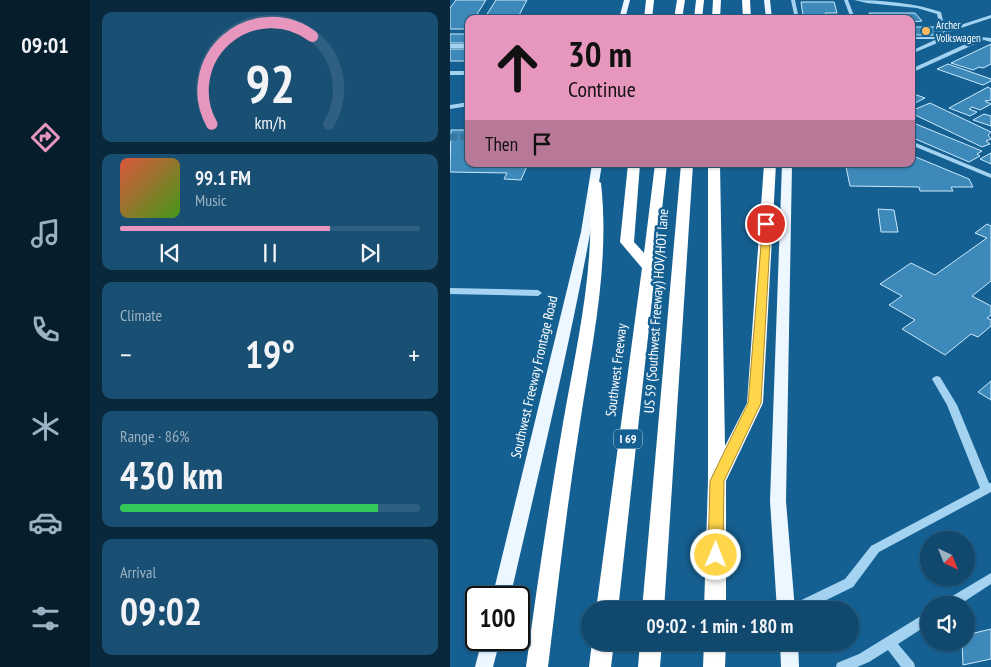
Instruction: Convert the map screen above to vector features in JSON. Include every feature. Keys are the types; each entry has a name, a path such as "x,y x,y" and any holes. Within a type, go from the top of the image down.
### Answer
{"highway":[{"path":"678,15 680,0"},
{"path":"698,15 700,0"},
{"path":"716,15 717,0"},
{"path":"746,0 746,15"},
{"path":"648,15 650,1"},
{"path":"634,167 627,242 649,268"},
{"name":"Southwest Freeway","path":"608,601 661,167"},
{"name":"US 59 (Southwest Freeway) HOV/HOT lane","path":"654,601 687,167"},
{"path":"714,167 717,481 715,601"},
{"path":"717,481 755,403 770,167"},
{"path":"537,667 563,473 596,274 599,237 598,208 594,183"},
{"path":"600,667 602,651"},
{"path":"649,667 650,651"},
{"path":"714,667 715,651"}],"main road":[{"path":"623,15 627,0"},
{"path":"767,0 769,15"},
{"name":"Southwest Freeway Frontage Road","path":"504,586 586,232 597,167"},
{"path":"785,601 778,501 783,392 786,167"},
{"path":"484,667 488,651"},
{"path":"789,651 790,667"}],"street":[{"path":"793,0 796,15"},
{"path":"846,0 852,15"},
{"path":"856,0 902,2 939,13 944,35"},
{"path":"915,51 960,25 972,24 991,16"},
{"path":"915,38 944,35"},
{"path":"450,46 465,46"},
{"path":"450,73 465,73"},
{"path":"450,107 465,105"},
{"path":"915,145 991,176"},
{"path":"450,290 538,294"},
{"path":"812,601 849,583 875,550 988,489 952,405 937,379"},
{"path":"962,596 991,578"},
{"path":"842,667 864,658 920,623"},
{"path":"889,642 909,667"}],"lane":[{"path":"915,69 983,38 991,40"}],"building":[{"path":"456,0 486,0 477,15 465,15 465,29 450,29 450,8"},
{"path":"496,0 527,0 519,15 487,15"},
{"path":"801,2 834,2 837,13 803,15"},
{"path":"869,13 915,13 922,21 915,22 915,15 870,15"},
{"name":"Archer Volkswagen","path":"915,27 938,27 942,35 915,35"},
{"path":"450,34 465,34 465,43 450,43"},
{"path":"991,44 991,64 983,68 979,67 973,70 951,63"},
{"path":"450,49 465,49 465,61 450,61"},
{"path":"948,64 991,79 991,81 983,85 937,69"},
{"path":"988,87 991,89 991,100 985,101 991,104 980,110 972,107 969,109 977,112 970,116 949,108"},
{"path":"915,94 925,98 915,103"},
{"path":"930,103 991,132 988,135 991,139 986,141 990,144 982,147 915,115 915,109"},
{"path":"984,114 991,116 991,126 973,120"},
{"path":"915,124 982,151 977,154 980,156 969,162 915,139"},
{"path":"451,130 465,130 465,167 527,167 521,180 504,179 507,173 450,172"},
{"path":"991,153 991,164 980,159"},
{"path":"915,157 969,179 973,187 951,187 953,191 920,191 919,187 850,186 846,167 915,167"},
{"path":"878,209 894,210 898,232 881,232"},
{"path":"987,224 991,226 991,281 972,296 991,306 991,315 987,318 991,320 991,326 978,337 971,334 945,355 902,329 915,320 889,305 902,296 880,284 911,263 935,275 987,238 975,233"},
{"path":"991,381 991,400 978,392"},
{"path":"991,629 991,659 963,665 962,651 975,651 975,633"}],"tunnel":[{"path":"450,137 465,137"}],"place":[{"name":"Archer Volkswagen","path":"926,31"}],"route":[{"path":"716,555 717,481 755,403 766,224"}]}
